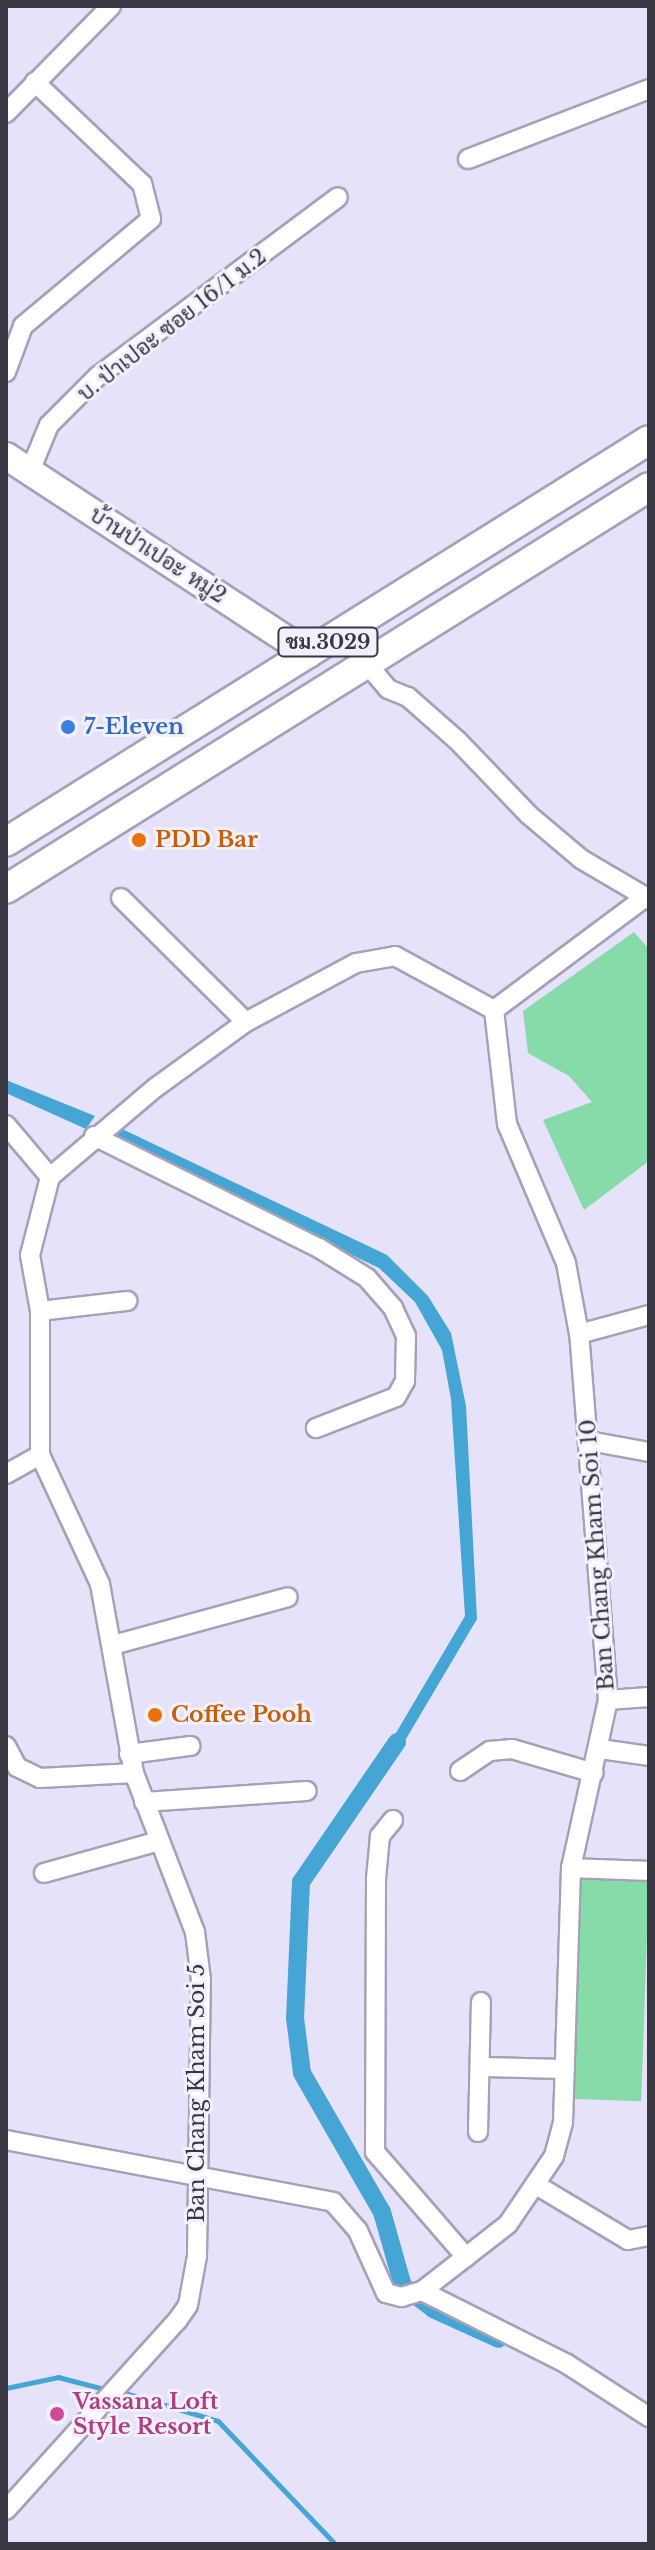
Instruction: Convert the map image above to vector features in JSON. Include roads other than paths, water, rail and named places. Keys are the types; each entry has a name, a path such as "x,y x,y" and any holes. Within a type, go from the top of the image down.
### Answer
{"main road":[{"name":"ชม.3029","path":"6,842 649,440"},
{"name":"ชม.3029","path":"6,889 649,487"}],"street":[{"path":"6,113 111,6"},
{"path":"6,372 23,326 151,219 142,184 35,82"},
{"path":"468,159 649,89"},
{"name":"บ. ป่าเปอะ ซอย 16/1 ม.2","path":"30,471 49,425 98,376 338,197"},
{"name":"บ้านป่าเปอะ หมู่2","path":"6,456 309,654"},
{"path":"6,1125 50,1177 94,1136 246,1022 356,963 386,957 413,963 494,1010 647,899 593,869 529,815 457,740 408,697 388,689 368,665"},
{"path":"121,898 246,1022"},
{"name":"Ban Chang Kham Soi 10","path":"414,2293 508,2224 538,2186 563,2123 571,1868 600,1749 608,1700 579,1334 566,1263 507,1124 494,1010"},
{"path":"94,1136 319,1248 367,1278 393,1308 406,1336 405,1381 396,1397 316,1428"},
{"name":"Ban Chang Kham Soi 5","path":"6,2510 188,2305 197,2256 201,1980 195,1932 134,1773 100,1584 40,1455 40,1311 30,1255 50,1177"},
{"path":"40,1311 127,1301"},
{"path":"579,1334 649,1315"},
{"path":"589,1441 649,1452"},
{"path":"6,1474 40,1455"},
{"path":"113,1645 288,1597"},
{"path":"608,1700 649,1697"},
{"path":"6,1746 17,1767 40,1778 134,1773"},
{"path":"129,1754 190,1746"},
{"path":"460,1771 490,1751 512,1749 594,1773"},
{"path":"600,1749 649,1756"},
{"path":"144,1802 307,1791"},
{"path":"393,1820 380,1836 376,1878 375,2152 466,2257"},
{"path":"44,1873 159,1841"},
{"path":"571,1868 649,1871"},
{"path":"478,2132 483,2067 481,2002"},
{"path":"483,2067 565,2069"},
{"path":"6,2140 197,2180 333,2202 358,2231 386,2293 414,2293 567,2364 649,2417"},
{"path":"538,2186 628,2240 649,2236"}],"water":[{"path":"6,1080 95,1116 86,1129 6,1093"},
{"path":"118,1127 387,1255 428,1296 451,1333 466,1406 477,1619 390,1766 380,1760 465,1616 451,1399 442,1350 415,1302 379,1268 107,1137"}],"waterway":[{"path":"397,1742 301,1882 295,2018 302,2073 382,2212 403,2286 433,2309 499,2339"},
{"path":"6,2388 58,2377 108,2390"},
{"path":"118,2391 218,2421 335,2544"}],"place":[{"name":"7-Eleven","path":"68,727"},
{"name":"PDD Bar","path":"139,840"},
{"name":"Coffee Pooh","path":"155,1715"},
{"name":"Vassana Loft Style Resort","path":"57,2414"}]}
